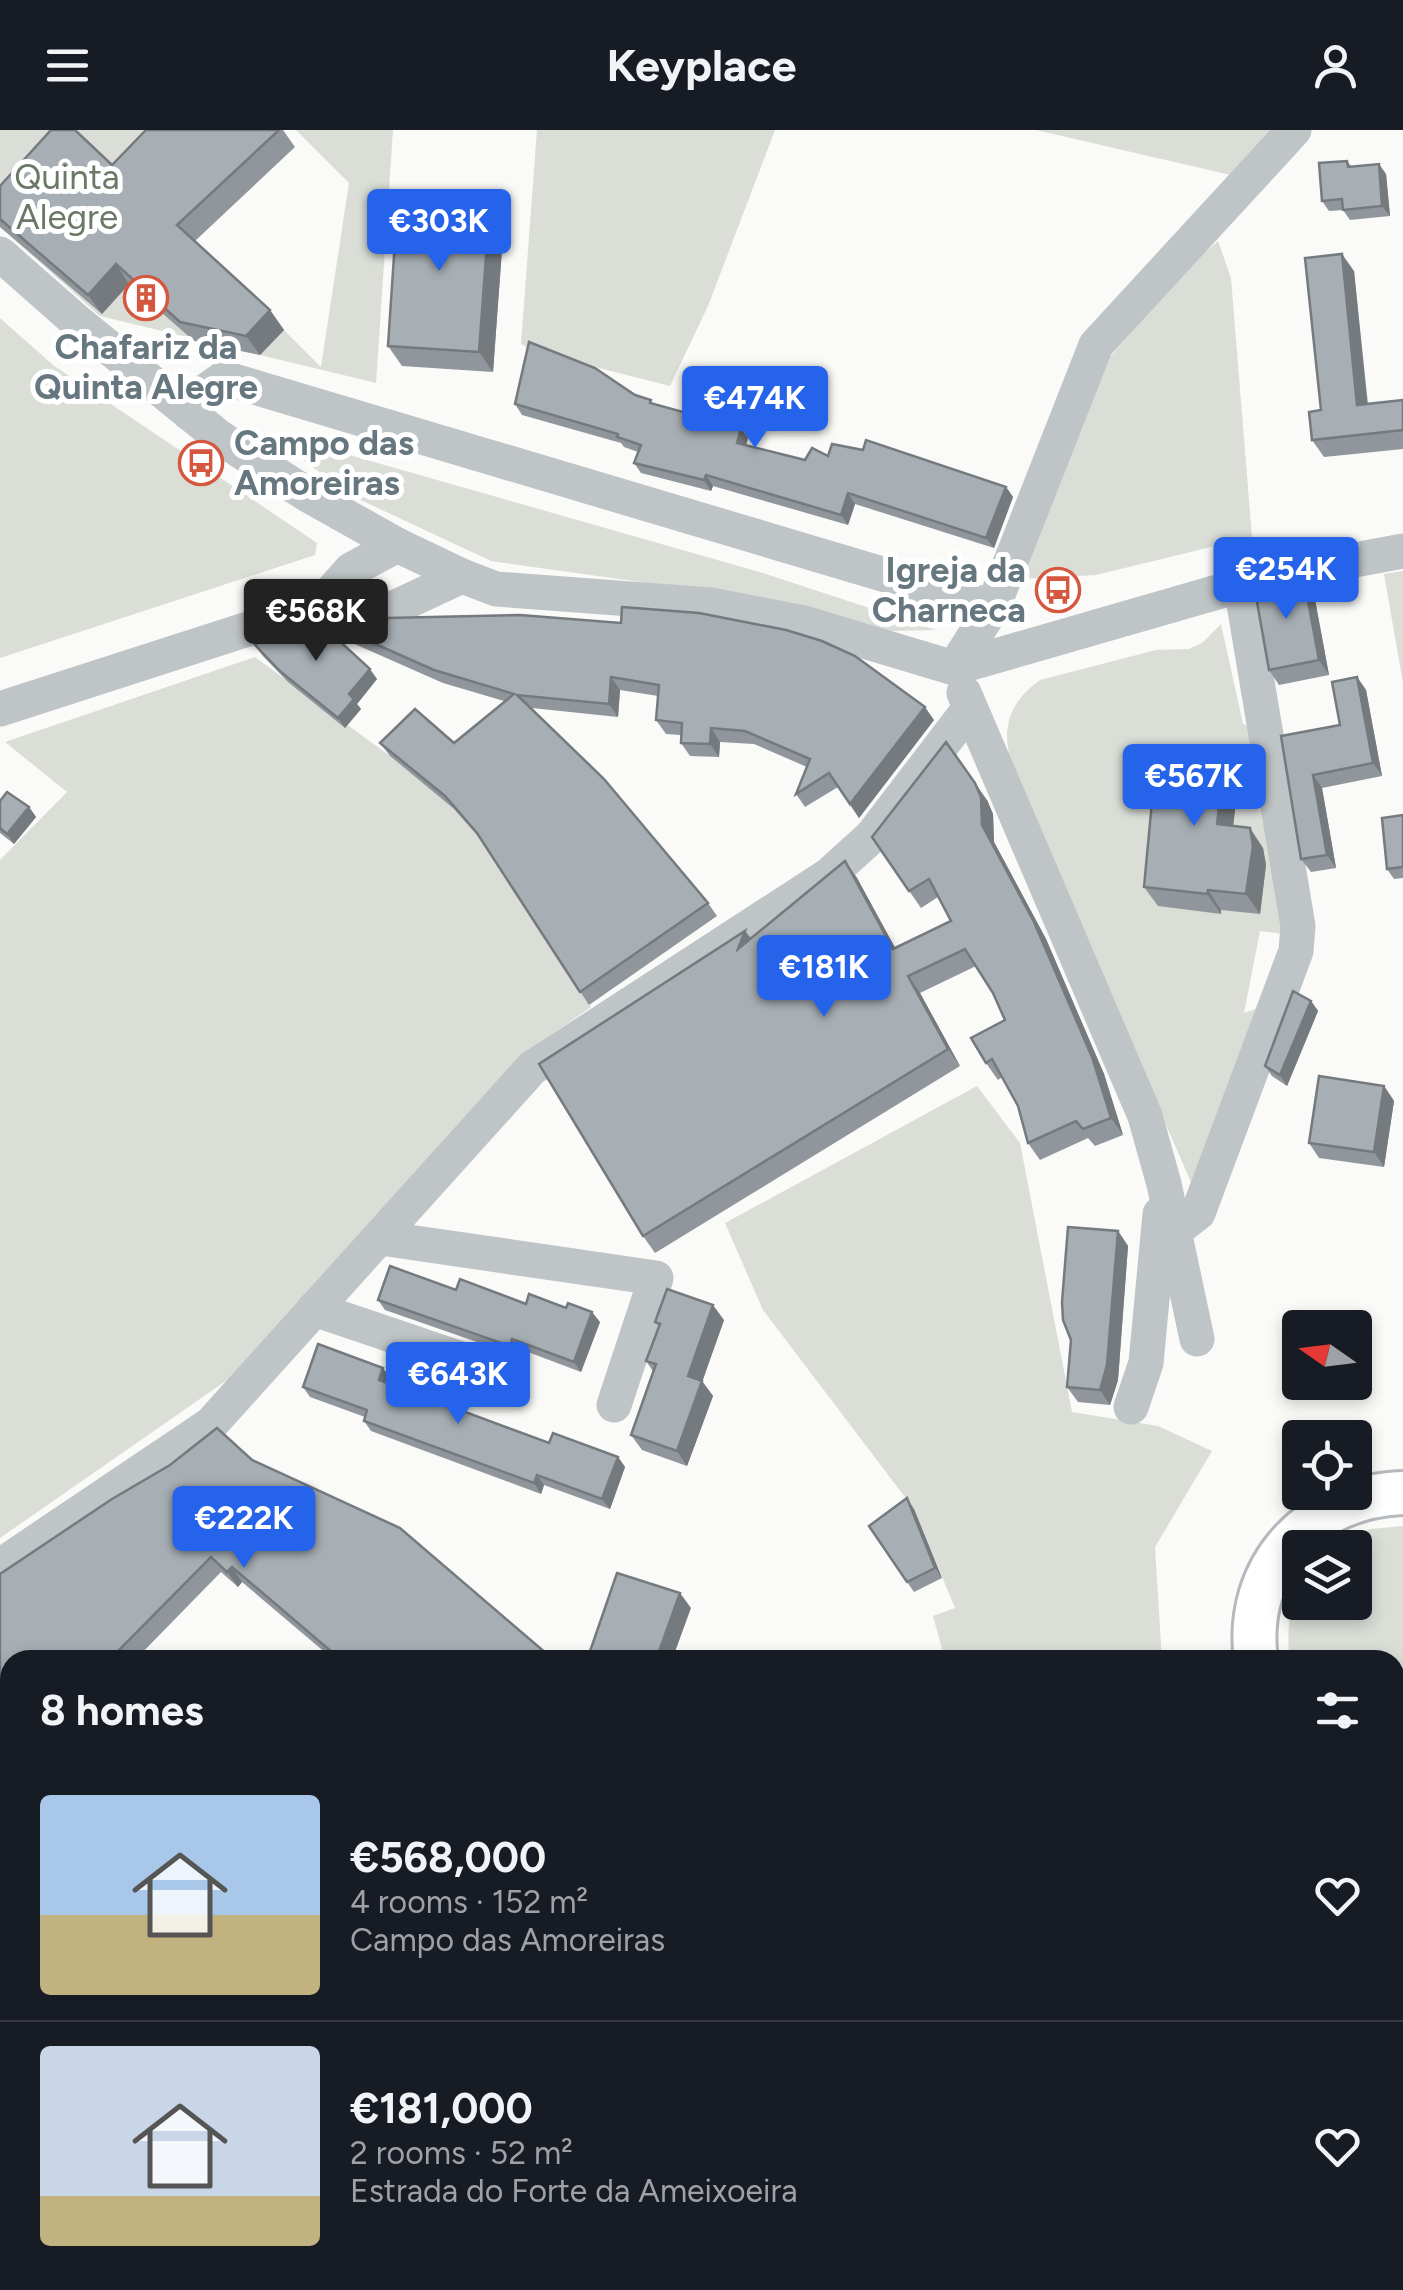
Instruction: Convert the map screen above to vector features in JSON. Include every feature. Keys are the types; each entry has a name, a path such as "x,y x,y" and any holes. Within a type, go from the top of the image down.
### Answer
{"main road":[{"path":"1255,1650 1254,1632 1262,1592 1293,1539 1325,1513 1344,1504 1403,1493"}],"street":[{"path":"954,668 993,607 1096,345 1294,130"},
{"path":"0,254 219,437 308,495 396,545 496,589 711,605 804,624 954,668 1280,574 1403,551"},
{"path":"188,413 207,390 224,378 993,607"},
{"path":"319,606 350,570 396,545"},
{"path":"0,709 319,606 385,612 462,576"},
{"path":"1172,1233 1198,1214 1296,951 1298,926 1241,586"},
{"path":"954,668 1144,1116 1164,1184 1197,1338"},
{"path":"0,1566 211,1424 532,1068 844,862 872,836 970,708"},
{"path":"1131,1407 1146,1363 1164,1184"},
{"path":"380,1238 656,1278 614,1405"},
{"path":"314,1310 506,1374"}],"green space":[{"name":"Quinta Alegre","path":"0,130 180,130 132,179 321,367 349,183 296,130 393,130 376,383 100,316 0,227"},
{"path":"537,130 775,130 708,306 670,386 536,352 521,344"},
{"path":"1036,130 1272,130 1235,176"},
{"path":"1218,241 1231,278 1252,537 1096,575 1021,579 1103,365 1189,266"},
{"path":"0,318 53,365 317,543 315,555 0,658"},
{"path":"278,441 353,456 763,573 936,630 890,631 776,601 491,561 350,495"},
{"path":"1403,571 1403,683 1384,574"},
{"path":"1221,624 1243,724 1262,730 1283,934 1260,931 1244,1013 1261,1007 1191,1182 1026,805 1007,738 1014,708 1040,680 1156,650 1189,649 1202,643"},
{"path":"255,657 390,756 454,809 487,846 591,1007 522,1055 233,1376 0,1538 0,860 67,792 5,742"},
{"path":"977,1086 1020,1143 1072,1412 1158,1426 1212,1451 1155,1547 1161,1650 942,1650 933,1616 955,1608 914,1509 763,1310 725,1223"},
{"path":"1403,1526 1403,1650 1290,1650 1290,1620 1372,1620 1372,1530 1369,1530"}],"building":[{"name":"Quinta Alegre","path":"51,130 75,130 112,165 146,130 279,130 177,225 270,310 246,336 180,322 116,264 88,295 0,219 0,186"},
{"path":"1347,161 1348,167 1379,164 1382,206 1343,210 1342,199 1322,201 1319,163"},
{"path":"398,196 490,202 479,352 388,346"},
{"path":"1342,254 1357,405 1403,400 1403,430 1312,440 1309,412 1321,410 1305,258"},
{"path":"529,342 595,368 635,395 651,400 650,403 741,428 737,443 805,460 812,448 828,456 832,444 863,450 866,440 1006,487 986,538 848,493 841,515 706,475 704,480 634,463 641,445 617,437 618,434 515,404"},
{"path":"1303,574 1319,660 1269,670 1254,585"},
{"path":"622,607 699,613 822,641 855,656 925,707 850,804 829,773 796,794 810,759 745,731 711,728 710,744 681,743 682,723 656,720 659,685 611,677 609,704 517,695 604,779 708,903 580,992 477,833 445,796 380,743 415,709 454,743 514,694 434,670 321,620 322,615 387,622 387,618 520,615 621,623"},
{"path":"321,624 370,669 349,694 354,699 338,718 281,672 255,645 286,626"},
{"path":"1357,677 1373,763 1313,775 1327,855 1301,859 1281,736 1340,725 1332,682"},
{"path":"946,742 975,783 981,797 982,825 1034,922 1092,1057 1111,1118 1083,1129 1076,1121 1028,1143 1018,1106 992,1059 986,1063 971,1038 1005,1020 965,949 908,976 948,1049 643,1236 539,1064 745,931 738,949 845,861 893,949 951,921 929,879 909,891 872,837"},
{"path":"1157,749 1225,757 1217,824 1250,828 1253,846 1246,894 1144,887"},
{"path":"7,792 29,807 7,834 0,828 0,801"},
{"path":"1403,815 1403,867 1387,869 1382,818"},
{"path":"1293,991 1311,1001 1280,1075 1265,1066"},
{"path":"1319,1076 1384,1086 1374,1152 1309,1143"},
{"path":"1068,1227 1118,1231 1107,1365 1100,1390 1067,1387 1071,1340 1063,1320 1062,1302"},
{"path":"390,1266 456,1290 460,1279 526,1304 529,1294 566,1308 568,1303 592,1312 574,1362 512,1339 510,1346 378,1300"},
{"path":"667,1289 713,1305 688,1376 702,1381 677,1451 631,1435 656,1364 646,1361 660,1324 655,1322"},
{"path":"318,1344 383,1368 379,1380 549,1443 553,1433 618,1457 602,1499 537,1475 534,1483 364,1421 367,1410 303,1387"},
{"path":"217,1428 252,1460 400,1528 542,1650 329,1650 232,1567 227,1572 211,1557 119,1650 0,1650 0,1574 170,1465"},
{"path":"907,1498 935,1568 907,1582 869,1526"},
{"path":"617,1573 680,1593 660,1650 590,1650"}],"place":[{"name":"Chafariz da Quinta Alegre","path":"146,298"},
{"name":"Campo das Amoreiras","path":"201,463"},
{"name":"Igreja da Charneca","path":"1058,590"}]}
